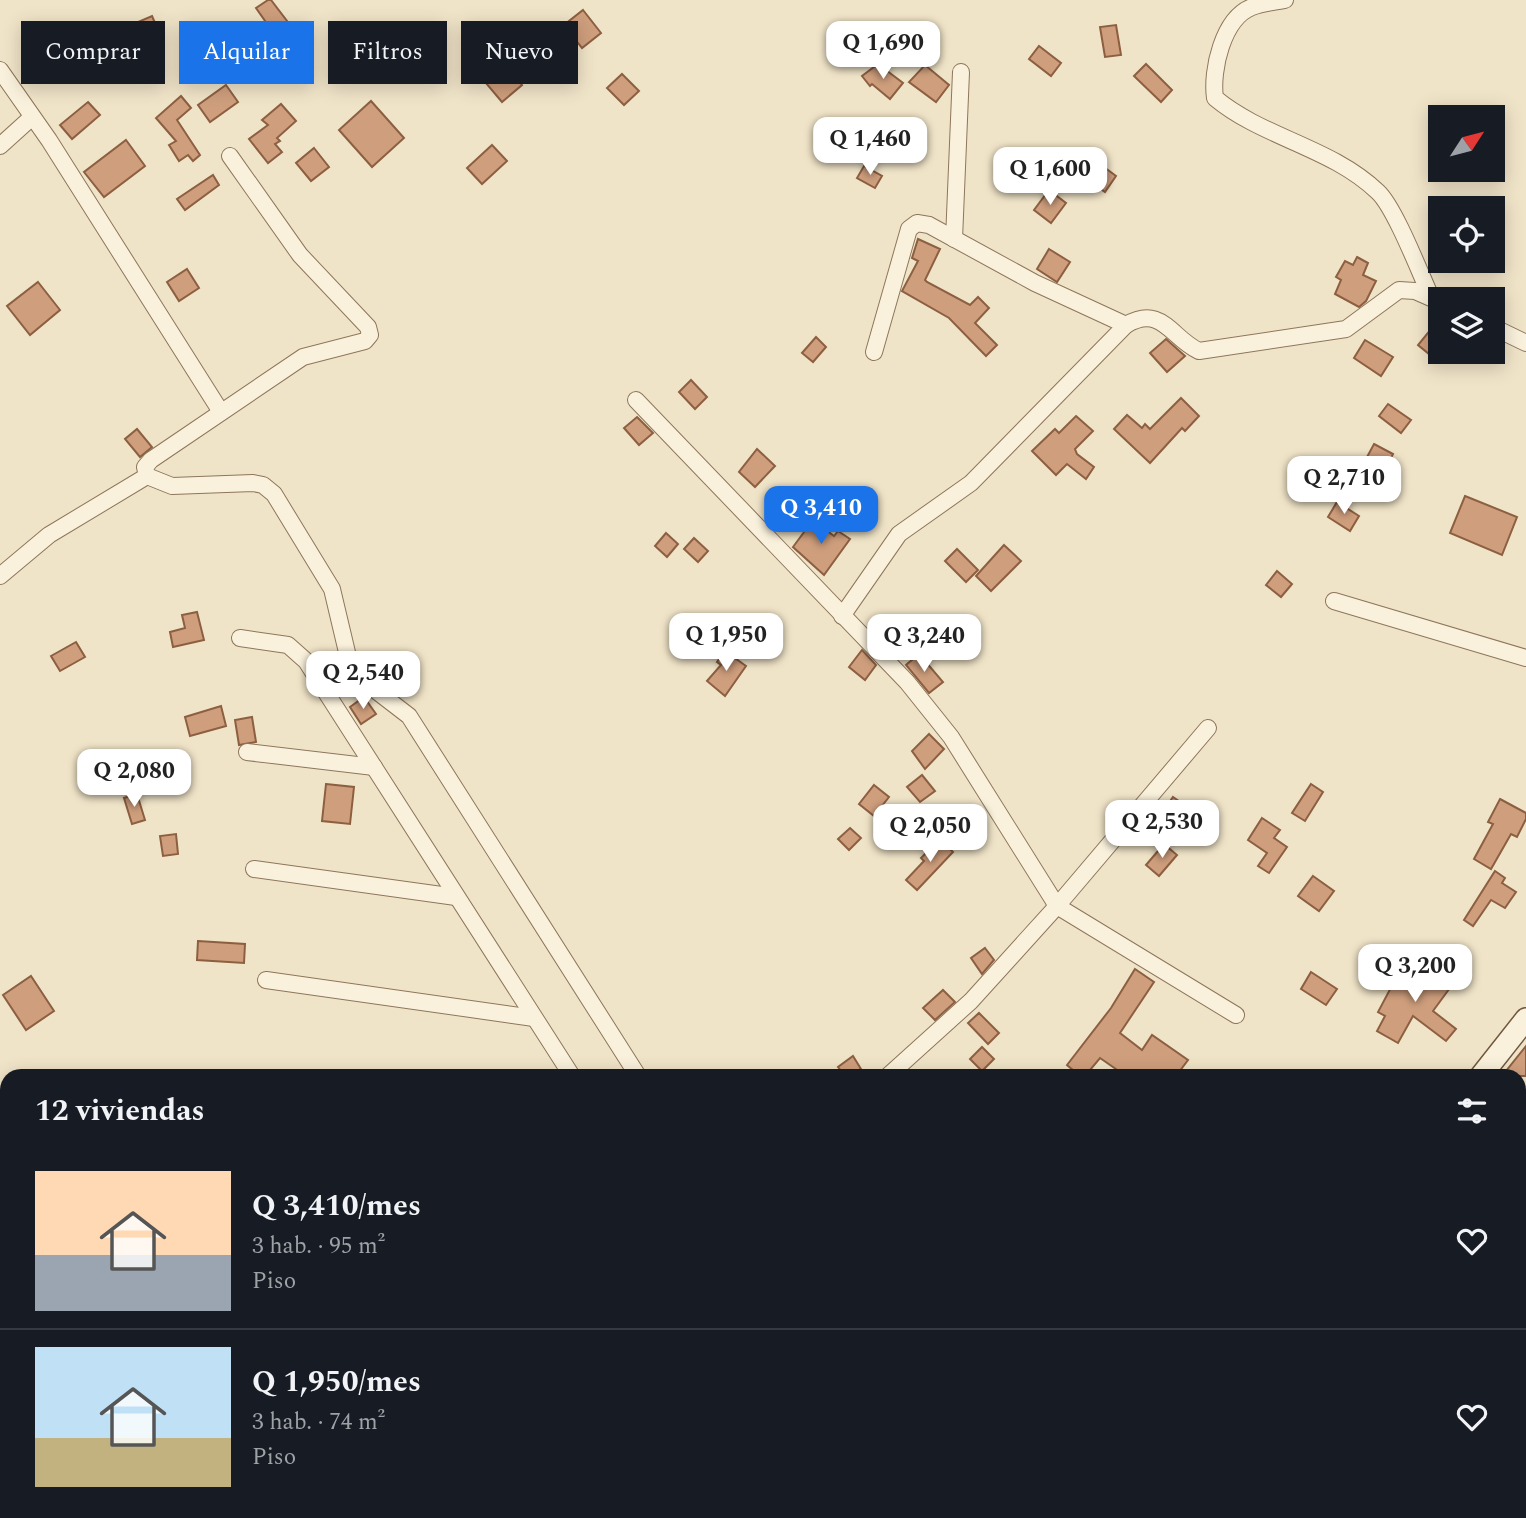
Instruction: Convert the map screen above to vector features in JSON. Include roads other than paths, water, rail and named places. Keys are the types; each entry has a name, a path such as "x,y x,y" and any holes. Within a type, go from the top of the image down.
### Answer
{"main road":[{"path":"1487,1069 1526,1019"}],"street":[{"path":"1284,0 1250,7 1228,29 1213,80 1215,97 1235,114 1314,149 1379,192 1428,287"},
{"path":"0,70 31,118 49,140 221,412"},
{"path":"954,239 961,72"},
{"path":"0,146 31,118"},
{"path":"147,476 145,467 151,460 303,357 365,341 370,335 368,327 300,256 230,156"},
{"path":"874,352 909,229 917,223 929,225 1035,283 1126,325"},
{"path":"842,616 899,534 971,484 1126,325 1139,317 1152,317 1199,351 1346,329 1399,290 1415,291 1428,297"},
{"path":"1505,333 1526,343"},
{"path":"636,400 907,682 951,737 1057,906 1236,1016"},
{"path":"0,576 49,535 147,476"},
{"path":"147,476 172,486 253,483 263,485 274,494 332,589 350,665 357,676 409,716 634,1069"},
{"path":"1334,601 1526,659"},
{"path":"240,638 288,645 298,650 567,1069"},
{"path":"896,1069 971,1001 1057,906 1208,728"},
{"path":"247,752 374,768"},
{"path":"254,869 456,897"},
{"path":"266,980 534,1018"}]}
